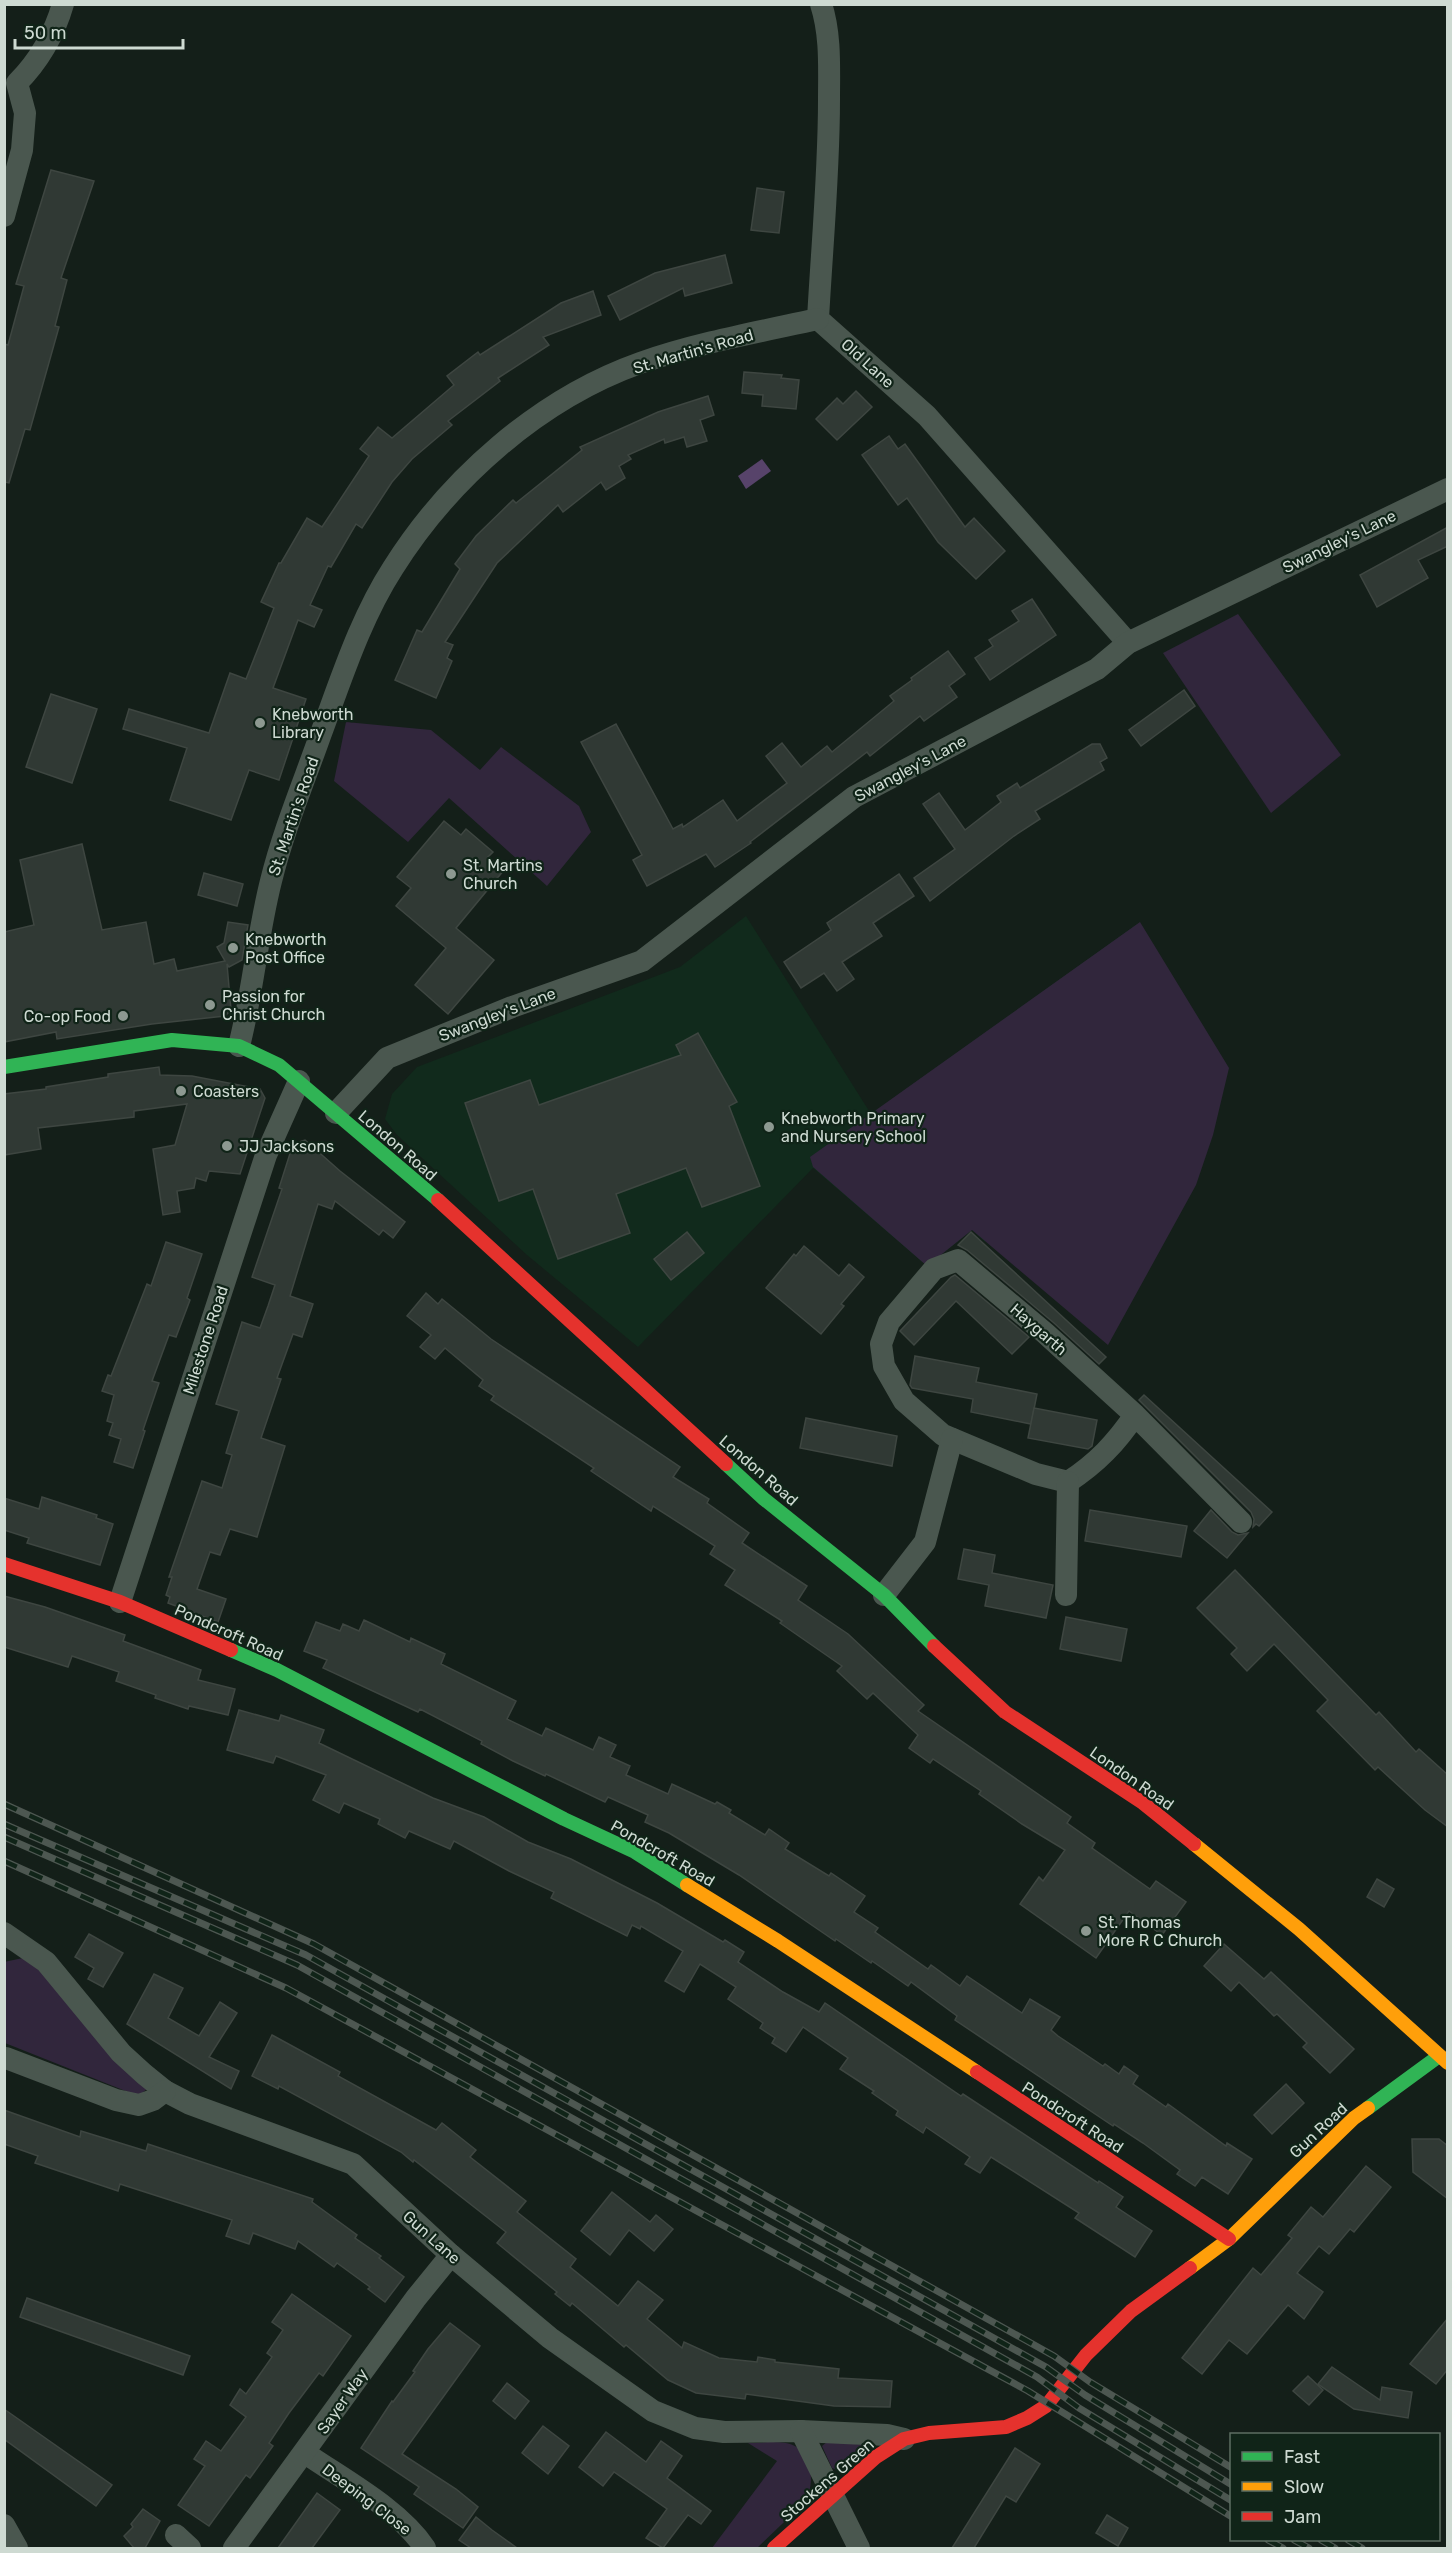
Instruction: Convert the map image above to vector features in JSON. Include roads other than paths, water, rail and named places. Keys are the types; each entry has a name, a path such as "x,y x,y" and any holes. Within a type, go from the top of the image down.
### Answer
{"street":[{"path":"4,216 22,150 25,113 11,80 35,65 58,23 63,4"},
{"path":"818,319 829,124 829,62 825,16 820,4"},
{"name":"Old Lane","path":"818,319 927,416 1128,643"},
{"name":"St. Martin's Road","path":"239,1046 246,1019 270,883 288,822 371,607 392,569 421,526 480,463 517,432 554,406 593,384 639,364 702,345 818,319"},
{"name":"Swangley's Lane","path":"336,1113 387,1058 512,1007 642,961 854,797 1097,669 1128,643 1448,489"},
{"name":"London Road","path":"4,1068 172,1040 239,1046 279,1065 431,1194 764,1499 884,1595 960,1672 1005,1712 1143,1803 1299,1929 1443,2060"},
{"name":"Milestone Road","path":"120,1602 266,1155 299,1081"},
{"name":"Haygarth","path":"1068,1482 1036,1474 943,1435 904,1401 884,1366 881,1344 889,1322 934,1269 958,1260 1045,1333 1135,1415"},
{"path":"1066,1595 1068,1482 1090,1467 1114,1445 1135,1415 1241,1522"},
{"path":"884,1595 925,1542 952,1439"},
{"name":"Pondcroft Road","path":"4,1564 120,1602 277,1670 564,1819 635,1852 778,1941 1229,2239"},
{"name":"Gun Lane","path":"4,1933 46,1962 121,2053 165,2091 190,2104 353,2164 451,2255 550,2338 653,2410 695,2428 724,2432 887,2435 904,2439"},
{"path":"6,2058 116,2100 139,2105 153,2100 165,2091"},
{"name":"Gun Road","path":"904,2439 929,2433 1006,2427 1046,2406 1086,2355 1131,2311 1229,2239 1353,2118 1443,2060"},
{"name":"Sayer Way","path":"234,2548 416,2298 451,2255"},
{"path":"801,2432 859,2548"},
{"name":"Stockens Green","path":"774,2548 876,2457 904,2439"},
{"name":"Deeping Close","path":"305,2453 386,2510 415,2534 425,2548"},
{"path":"4,2525 17,2548"}],"railway":[{"path":"4,1804 314,1944 1054,2356 1090,2382 1230,2467"},
{"path":"4,1824 306,1955 1046,2367 1085,2395 1230,2484"},
{"path":"4,1837 297,1965 1037,2377 1079,2408 1230,2500"},
{"path":"4,1861 286,1988 1028,2391 1230,2516"},
{"path":"1270,2541 1283,2548"},
{"path":"1296,2541 1309,2548"},
{"path":"1323,2541 1335,2548"},
{"path":"1350,2541 1362,2548"}],"place":[{"name":"Knebworth Library","path":"260,723"},
{"name":"St. Martins Church","path":"451,874"},
{"name":"Knebworth Post Office","path":"233,948"},
{"name":"Passion for Christ Church","path":"210,1005"},
{"name":"Co-op Food","path":"123,1016"},
{"name":"Coasters","path":"181,1091"},
{"name":"Knebworth Primary and Nursery School","path":"769,1127"},
{"name":"JJ Jacksons","path":"227,1146"},
{"name":"St. Thomas More R C Church","path":"1086,1931"}]}
